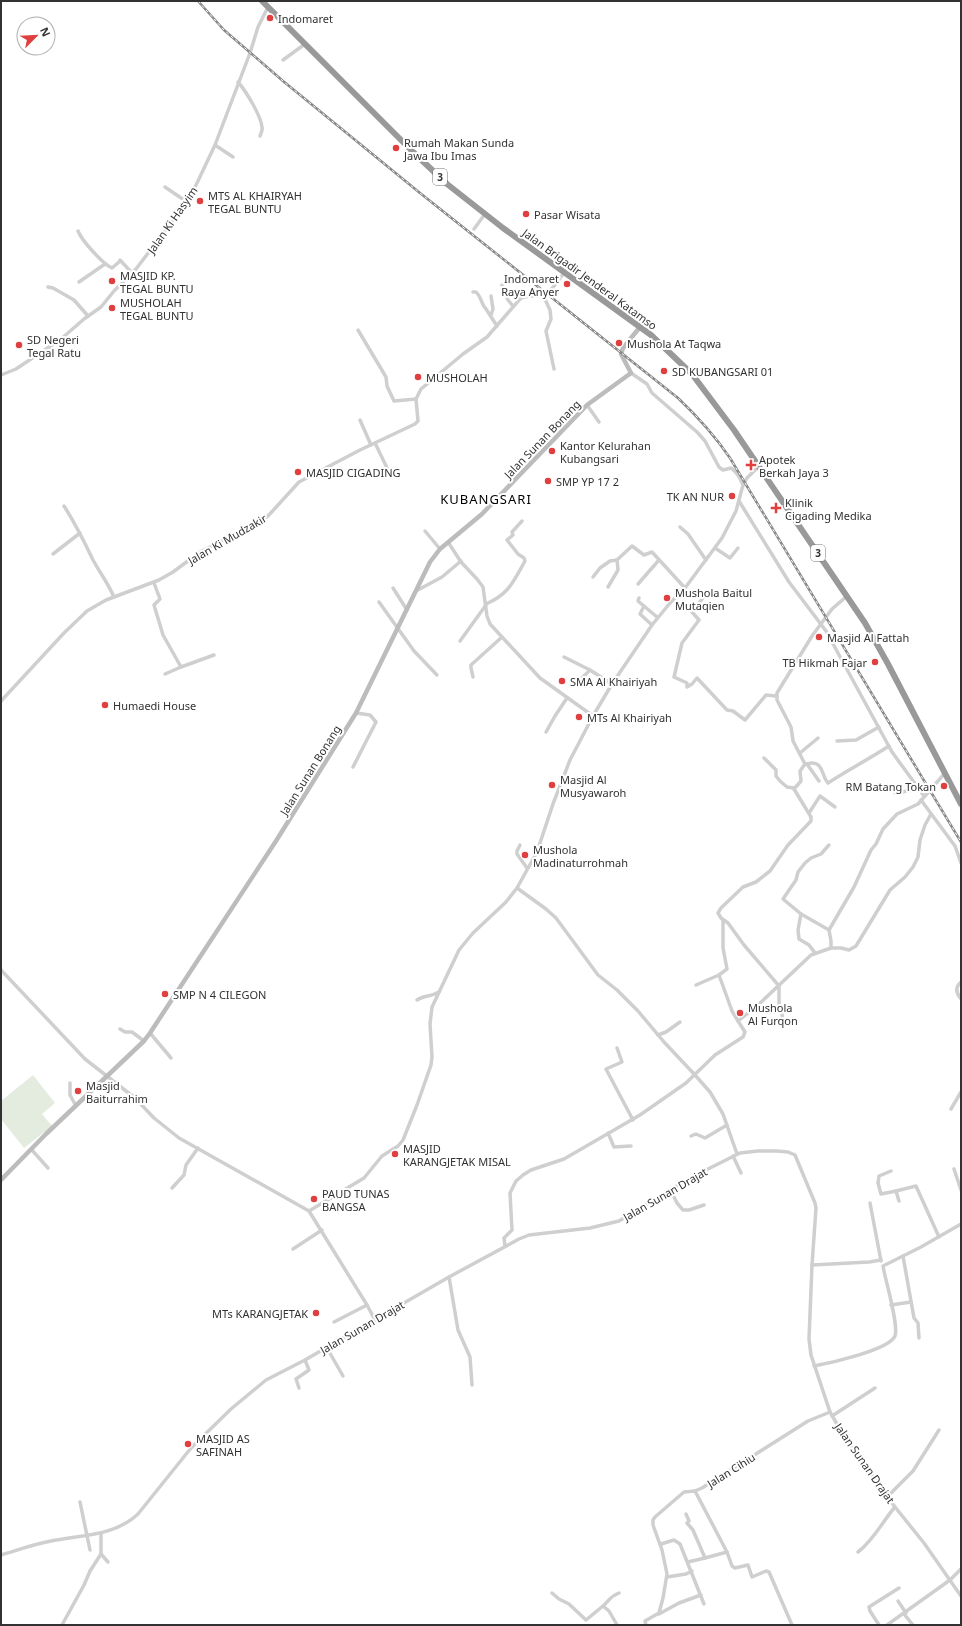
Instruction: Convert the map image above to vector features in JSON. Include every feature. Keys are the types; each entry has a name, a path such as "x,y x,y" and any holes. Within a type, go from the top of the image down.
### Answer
{"highway":[{"name":"Jalan Brigadir Jenderal Katamso","path":"262,1 412,152 447,184 564,273 640,327 672,354 692,374 734,430 847,596 888,664 961,804"}],"street":[{"name":"Jalan Ki Hasyim","path":"1,375 16,368 56,343 101,307 132,273 187,202 215,145 250,53 258,27 268,7"},
{"path":"283,60 305,44"},
{"path":"238,82 248,95 262,125 260,136"},
{"path":"215,145 233,157"},
{"path":"165,187 187,202"},
{"path":"474,229 485,214"},
{"path":"78,231 105,264 112,268 120,262 119,260 132,273"},
{"path":"79,282 105,264"},
{"path":"358,330 386,377 387,386 394,401 416,399 421,389 463,354 483,341 512,306 522,297 536,297 547,294 564,273"},
{"path":"502,285 512,306"},
{"path":"48,288 53,288 74,300 88,316"},
{"path":"473,292 479,294 484,308 491,315 496,326"},
{"path":"543,295 550,310 551,320 546,331 554,369"},
{"path":"491,296 493,309 491,315"},
{"path":"640,327 623,348 621,354 631,373 647,384 656,396 697,432 705,441 720,468 723,470 731,468 734,470 738,474 743,485"},
{"name":"Jalan Sunan Bonang","path":"1,1180 31,1149 144,1041 276,841 356,713 430,562 440,549 482,514 587,405 631,373"},
{"name":"Jalan Ki Mudzakir","path":"1,701 78,618 114,597 154,583 173,572 200,552 252,526 268,516 299,482 417,423 418,418 416,399"},
{"path":"587,405 599,422"},
{"path":"360,420 389,472"},
{"path":"309,1210 364,1178 382,1156 398,1146 403,1140 418,1105 431,1065 430,1024 432,1007 459,950 472,934 506,902 517,888 539,845 570,760 593,716 612,684 657,618 685,588 715,548 726,531 739,501 743,485 747,478 758,467"},
{"path":"739,501 760,532 789,582 821,624 898,762 924,796"},
{"path":"64,506 80,533 97,568 109,584 114,597"},
{"path":"460,641 486,604 504,594 525,561 507,540 513,535 512,532 522,521"},
{"path":"680,527 688,534 706,560"},
{"path":"426,530 440,549"},
{"path":"53,554 80,533"},
{"path":"448,542 461,561 480,583 486,604 488,620 502,637 540,678 593,716"},
{"path":"593,577 606,563 617,560 632,546 644,555 651,552 685,588"},
{"path":"715,548 730,558 738,548"},
{"path":"608,588 618,570 617,560"},
{"path":"638,584 659,560"},
{"path":"416,591 442,577 461,561"},
{"path":"154,583 160,598 154,606 162,630 181,667"},
{"path":"393,588 407,610"},
{"path":"706,594 692,612 699,620 682,643 674,677 687,683 687,687 697,678 727,710 733,711 745,720 766,696 776,696"},
{"path":"776,696 821,624 832,609 847,596"},
{"path":"639,598 638,601 657,618"},
{"path":"379,602 414,651 437,675"},
{"path":"644,606 640,614 652,625"},
{"path":"473,677 470,668 471,665 502,637"},
{"path":"164,674 214,655"},
{"path":"564,657 590,670 612,684"},
{"path":"580,680 590,670"},
{"path":"776,696 791,727 794,741 800,754 819,781"},
{"path":"546,732 567,698"},
{"path":"353,766 376,722 370,715 356,713"},
{"path":"837,741 856,740 879,727"},
{"path":"800,754 818,738"},
{"path":"794,788 801,781 800,771 806,764 811,763 817,765 823,771 828,783 842,773 862,763 889,746"},
{"path":"764,758 776,770 776,776 780,780 788,787 794,788"},
{"path":"831,948 829,930 854,887 871,850 876,844 883,829 896,814 916,806 945,773"},
{"path":"783,1025 782,1013 779,1005 779,986 744,946 728,922 723,920 718,913 721,908 743,887 756,882 770,871 788,845 810,821 811,816 803,806 794,788"},
{"path":"895,793 920,789"},
{"path":"809,813 820,796 834,807"},
{"path":"922,800 954,846 961,863"},
{"path":"738,1022 779,986 808,957 831,948 849,950 856,946 889,892 909,873 913,867 918,858 920,840 925,825 931,814"},
{"path":"520,845 517,854 528,868"},
{"path":"829,845 821,854 811,858 805,863 798,872 796,880 783,898 801,914 829,930"},
{"path":"517,888 556,918 598,975 627,999 658,1035 695,1074 716,1101 727,1125 737,1154"},
{"path":"801,914 798,930 799,939 809,945 815,953"},
{"path":"696,985 720,975 727,969 723,948 723,920"},
{"path":"1,970 65,1040 107,1077 136,1098 163,1127 309,1210 368,1305 375,1320"},
{"path":"505,1246 504,1238 510,1233 512,1227 510,1193 516,1181 531,1170 564,1159 633,1120 672,1094 715,1055 745,1035 745,1032 732,1010 720,975"},
{"path":"961,982 956,989 961,999"},
{"path":"417,1000 423,996 430,996 439,992"},
{"path":"658,1035 666,1032 680,1022"},
{"path":"120,1029 125,1032 132,1032 144,1041"},
{"path":"150,1032 171,1058"},
{"path":"617,1048 622,1062 606,1069 633,1120"},
{"path":"70,1083 70,1095 76,1106"},
{"path":"951,1109 961,1092"},
{"path":"691,1136 696,1134 705,1138 727,1125"},
{"path":"608,1133 614,1147 631,1146"},
{"path":"172,1188 184,1175 189,1158 198,1148"},
{"path":"31,1149 48,1168"},
{"name":"Jalan Sunan Drajat","path":"1,1555 51,1541 101,1533 119,1526 135,1516 191,1448 231,1409 266,1380 327,1348 448,1277 505,1246 528,1235 577,1230 619,1221 671,1191 690,1178 737,1154 758,1151 777,1151 788,1152 795,1156 815,1203 808,1339 814,1366 831,1414 844,1436 887,1497 924,1543 961,1596"},
{"path":"733,1156 741,1173"},
{"path":"954,1169 961,1190"},
{"path":"891,1171 879,1176 878,1183 881,1194 916,1186 939,1237"},
{"path":"671,1191 677,1203 683,1210 689,1210 704,1205"},
{"path":"896,1191 899,1201"},
{"path":"814,1366 841,1361 861,1354 882,1346 895,1336 895,1319 883,1266 880,1260 870,1203"},
{"path":"883,1266 961,1224"},
{"path":"293,1249 322,1230"},
{"path":"903,1256 914,1318 918,1322 919,1338"},
{"path":"812,1265 880,1260"},
{"path":"448,1277 458,1330 470,1357 472,1386"},
{"path":"891,1305 911,1302"},
{"path":"334,1322 368,1305"},
{"path":"327,1348 343,1376"},
{"path":"299,1388 296,1379 309,1370 305,1360"},
{"name":"Jalan Cihiu","path":"646,1625 645,1621 657,1615 664,1598 667,1577 661,1544 653,1525 654,1518 684,1492 695,1491 728,1473 808,1421 831,1414 875,1388"},
{"path":"887,1497 913,1471 939,1430"},
{"path":"695,1491 727,1552 732,1566 735,1568 748,1565 752,1577 766,1571 769,1572 792,1625"},
{"path":"80,1502 90,1550"},
{"path":"858,1552 870,1543 883,1521 895,1507"},
{"path":"686,1514 689,1520 687,1523 693,1530 706,1558"},
{"path":"62,1625 90,1571 101,1554 101,1533"},
{"path":"661,1544 674,1540 678,1542 692,1571 704,1604"},
{"path":"688,1562 727,1552"},
{"path":"101,1554 108,1562"},
{"path":"887,1625 950,1580 961,1569"},
{"path":"667,1577 686,1574 692,1571"},
{"path":"879,1625 869,1607 898,1588"},
{"path":"552,1593 559,1599 569,1604 586,1620 607,1602 609,1598 619,1593"},
{"path":"657,1615 679,1603 701,1595"},
{"path":"898,1601 913,1625"},
{"path":"602,1606 609,1611 617,1625"}],"shaded area":[{"path":"33,1075 55,1103 42,1114 52,1126 24,1148 1,1119 1,1101"}],"railway":[{"path":"198,1 224,30 283,81 420,193 678,398 699,420 730,458 961,842"}],"place":[{"name":"Indomaret","path":"270,18"},
{"name":"Rumah Makan Sunda Jawa Ibu Imas","path":"396,148"},
{"name":"MTS AL KHAIRYAH TEGAL BUNTU","path":"200,201"},
{"name":"Pasar Wisata","path":"526,214"},
{"name":"MASJID KP. TEGAL BUNTU","path":"112,281"},
{"name":"Indomaret Raya Anyer","path":"567,284"},
{"name":"MUSHOLAH TEGAL BUNTU","path":"112,308"},
{"name":"Mushola At Taqwa","path":"619,343"},
{"name":"SD Negeri Tegal Ratu","path":"19,345"},
{"name":"SD KUBANGSARI 01","path":"664,371"},
{"name":"MUSHOLAH","path":"418,377"},
{"name":"Kantor Kelurahan Kubangsari","path":"552,451"},
{"name":"Apotek Berkah Jaya 3","path":"751,465"},
{"name":"MASJID CIGADING","path":"298,472"},
{"name":"SMP YP 17 2","path":"548,481"},
{"name":"TK AN NUR","path":"732,496"},
{"name":"Klinik Cigading Medika","path":"776,508"},
{"name":"Mushola Baitul Mutaqien","path":"667,598"},
{"name":"Masjid Al Fattah","path":"819,637"},
{"name":"TB Hikmah Fajar","path":"875,662"},
{"name":"SMA Al Khairiyah","path":"562,681"},
{"name":"Humaedi House","path":"105,705"},
{"name":"MTs Al Khairiyah","path":"579,717"},
{"name":"Masjid Al Musyawaroh","path":"552,785"},
{"name":"RM Batang Tokan","path":"944,786"},
{"name":"Mushola Madinaturrohmah","path":"525,855"},
{"name":"SMP N 4 CILEGON","path":"165,994"},
{"name":"Mushola Al Furqon","path":"740,1013"},
{"name":"Masjid Baiturrahim","path":"78,1091"},
{"name":"MASJID KARANGJETAK MISAL","path":"395,1154"},
{"name":"PAUD TUNAS BANGSA","path":"314,1199"},
{"name":"MTs KARANGJETAK","path":"316,1313"},
{"name":"MASJID AS SAFINAH","path":"188,1444"}],"district":[{"name":"KUBANGSARI","path":"486,499"}]}
